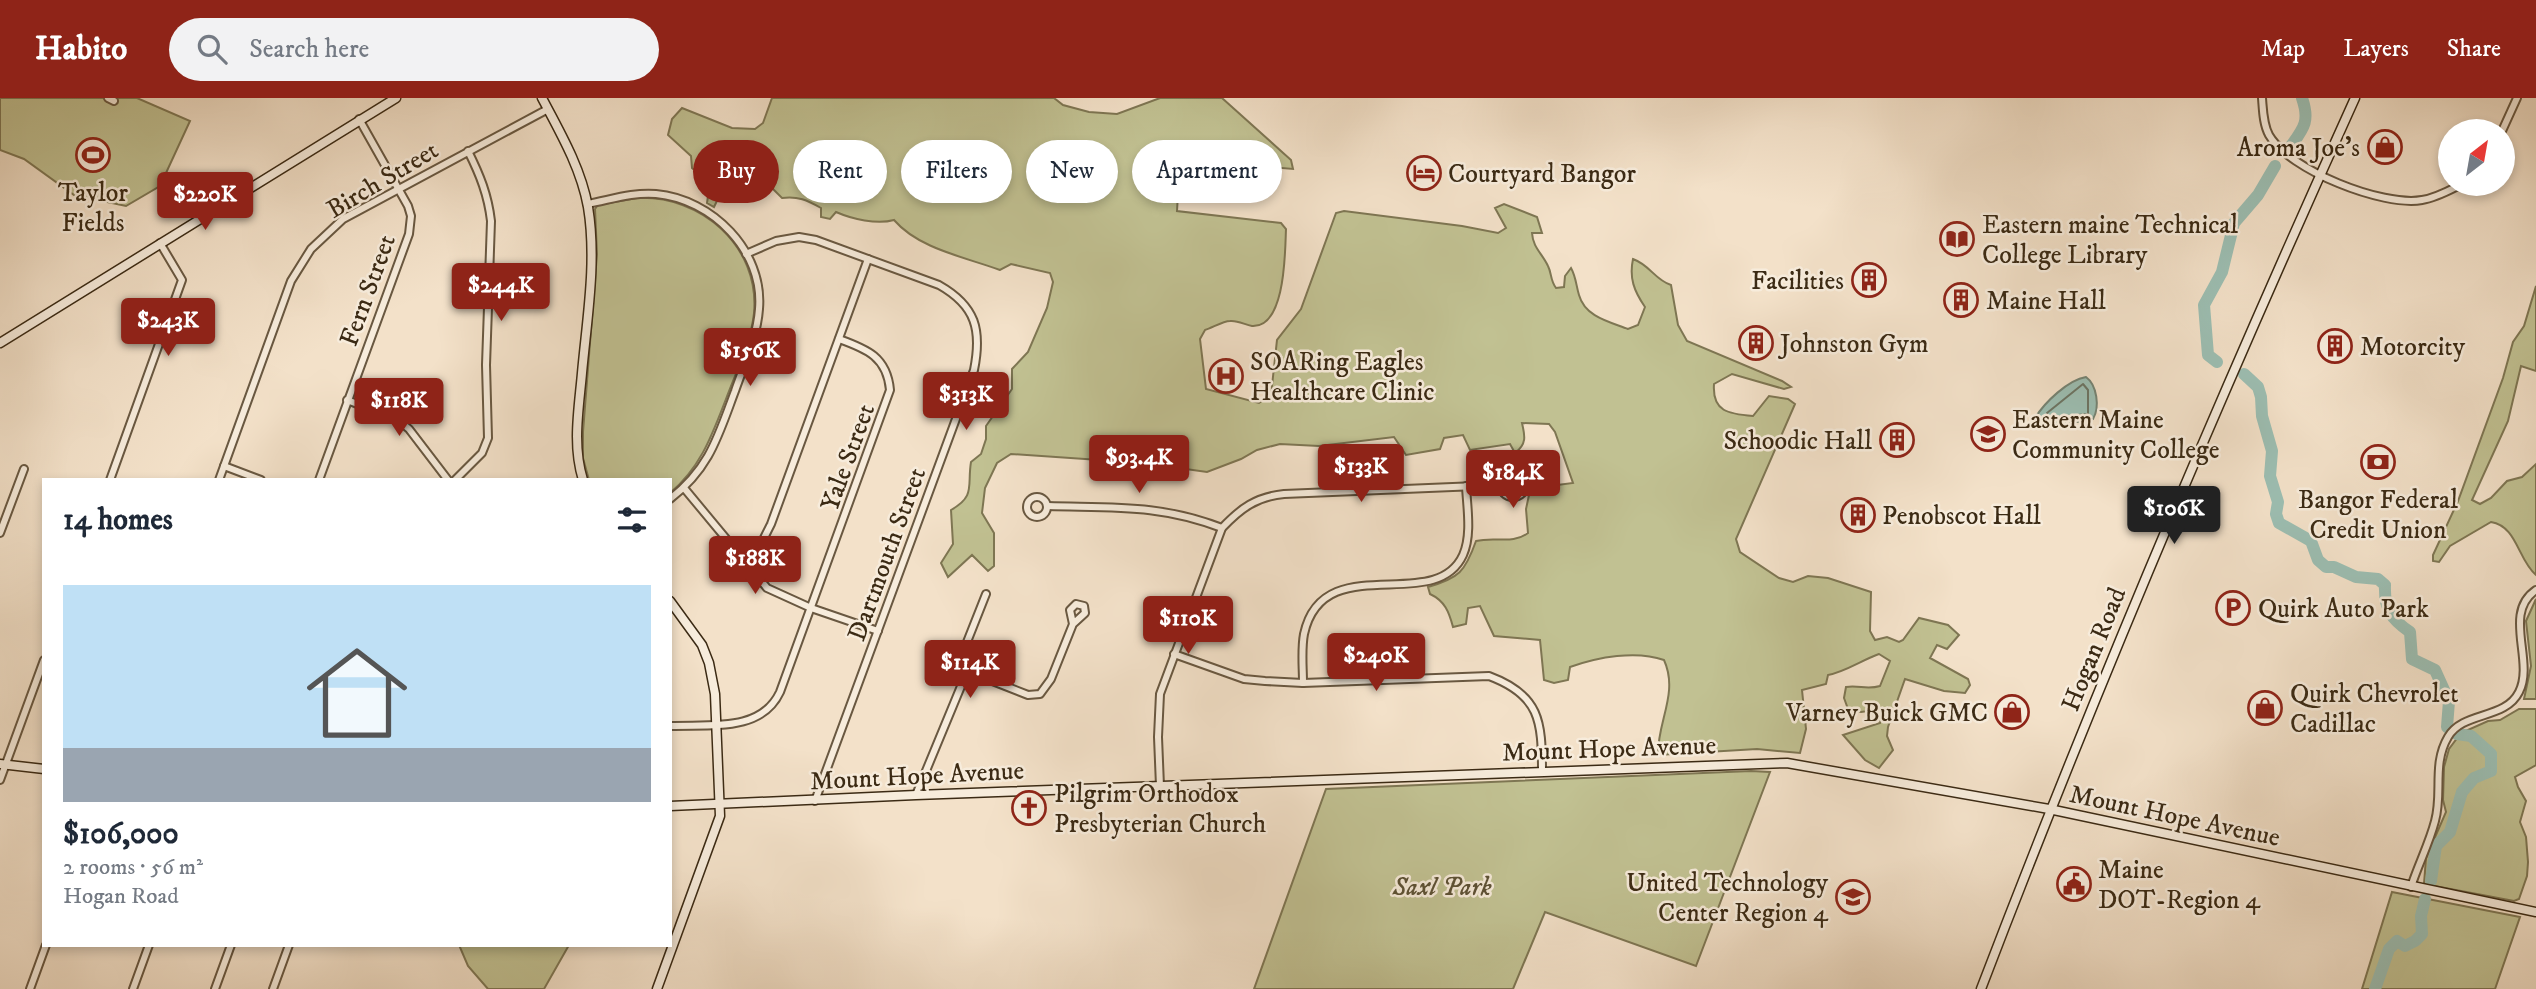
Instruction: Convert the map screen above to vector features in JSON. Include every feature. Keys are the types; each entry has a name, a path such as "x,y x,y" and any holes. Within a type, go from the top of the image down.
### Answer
{"street":[{"path":"0,343 396,98"},
{"path":"542,98 563,136 587,204 591,262 576,443 583,478"},
{"path":"2262,98 2264,120 2269,134 2278,146 2295,160 2374,196 2396,200 2423,200 2438,194"},
{"name":"Hogan Road","path":"1981,989 2049,809 2216,408 2355,98"},
{"path":"2507,119 2517,98"},
{"name":"Birch Street","path":"220,478 291,281 311,249 343,219 548,109"},
{"name":"Fern Street","path":"320,478 409,233 411,216 359,119"},
{"path":"457,478 470,467 488,439 486,365 491,221 483,181 468,151"},
{"path":"587,204 632,195 668,196 709,212 725,225 746,254 759,293 757,323 714,446 701,471 672,497"},
{"name":"Dartmouth Street","path":"746,254 776,241 799,237 816,240 939,285 956,294 974,319 977,336 974,370 814,802"},
{"path":"111,478 182,280 160,243"},
{"path":"743,562 767,534 868,259"},
{"name":"Yale Street","path":"672,726 752,720 774,706 890,390 882,362 864,348 839,339"},
{"path":"347,400 397,419 409,429 446,478"},
{"path":"224,466 256,478"},
{"path":"0,533 24,469"},
{"path":"1513,471 1521,474 1526,485 1523,492 1511,496 1504,492 1501,485 1503,477 1513,471"},
{"path":"1160,786 1160,694 1222,528 1252,502 1266,496 1501,485"},
{"path":"1303,683 1306,627 1311,616 1328,597 1354,586 1437,579 1458,563 1464,554 1468,537 1466,486"},
{"path":"684,488 767,588 811,608 878,631"},
{"path":"1048,506 1152,509 1174,512 1222,528"},
{"path":"2411,888 2436,820 2439,759 2448,736 2457,726 2508,705 2519,692 2524,674 2519,628 2522,607 2536,590"},
{"path":"916,795 967,671 964,656 967,642 986,594"},
{"path":"657,989 720,816 713,678 702,645 672,604"},
{"path":"967,671 1028,695 1040,694 1051,679 1073,624"},
{"path":"1174,654 1244,679 1303,683 1489,676 1515,688 1537,711 1542,738 1542,771"},
{"path":"0,780 3,764 42,665"},
{"name":"Mount Hope Avenue","path":"672,806 1787,763 2049,809 2411,888 2536,912"},
{"path":"3,764 42,769"},
{"path":"30,989 45,947"},
{"path":"132,989 148,947"},
{"path":"215,989 230,947"},
{"path":"273,989 288,947"}],"green space":[{"name":"Taylor Fields","path":"0,98 137,98 190,121 160,186 126,206 74,195 24,159 0,150"},
{"path":"772,98 1054,98 1063,105 1089,112 1117,114 1160,98 1222,98 1269,140 1132,140 1132,203 1177,203 1177,211 1281,223 1286,229 1284,269 1272,315 1263,323 1252,326 1236,321 1224,322 1205,330 1200,339 1206,389 1259,403 1271,395 1277,340 1301,309 1336,213 1344,211 1498,233 1506,228 1495,208 1504,204 1537,217 1542,233 1532,233 1533,238 1556,288 1564,287 1565,276 1571,268 1579,295 1587,309 1599,318 1628,329 1638,325 1645,307 1635,290 1632,278 1633,259 1671,285 1678,325 1687,341 1791,387 1784,389 1732,374 1714,384 1719,406 1736,414 1753,416 1769,396 1788,399 1795,404 1736,539 1740,552 1779,578 1793,582 1808,576 1828,578 1871,592 1870,631 1875,640 1887,637 1899,642 1903,640 1919,618 1948,625 1959,635 1947,649 1937,645 1930,658 1968,679 1970,685 1965,693 1944,691 1905,679 1888,727 1887,736 1893,750 1879,768 1865,760 1843,735 1880,723 1883,709 1861,712 1848,709 1844,698 1846,687 1880,686 1890,661 1879,654 1828,675 1826,684 1802,690 1806,729 1800,753 1757,749 1658,755 1669,684 1664,660 1629,655 1593,660 1570,667 1568,680 1554,683 1544,680 1540,640 1494,636 1480,606 1468,608 1466,624 1453,627 1446,608 1430,594 1428,587 1460,572 1476,541 1516,539 1528,533 1526,509 1529,495 1542,487 1573,483 1555,432 1549,424 1522,423 1524,440 1515,453 1510,444 1470,450 1463,435 1444,438 1440,449 1406,455 1394,437 1319,446 1280,444 1257,450 1207,472 1143,463 1011,454 997,463 985,488 982,513 994,533 994,566 988,571 972,555 948,577 941,563 953,544 951,510 967,495 971,462 981,454 986,439 986,426 1012,389 1012,369 1028,352 1047,308 1053,282 1050,273 1011,264 1000,270 958,256 916,238 894,220 865,220 836,212 830,219 821,217 821,208 811,203 887,203 887,140 793,140 793,198 782,198 779,195 779,140 693,140 693,169 691,156 668,135 672,119 682,108 732,128 755,129 763,123"},
{"path":"1282,152 1291,160 1293,169 1282,168"},
{"path":"637,198 661,199 704,215 722,229 736,246 747,266 753,289 754,313 750,335 716,425 698,461 672,491 672,478 588,478 583,458 597,254 595,209 598,205"},
{"path":"2536,286 2536,371 2521,366 2508,421 2472,500 2480,504 2491,498 2507,481 2522,477 2536,464 2536,575 2512,537 2500,525 2491,522 2450,546 2439,562 2433,561 2433,555 2458,501 2503,378 2513,342 2524,326"},
{"path":"2536,599 2536,699 2524,699 2531,666 2526,621"},
{"path":"2519,709 2536,709 2536,765 2515,777 2526,801 2520,822 2526,837 2528,862 2527,876 2519,899 2514,901 2424,884 2426,858 2446,812 2443,800 2444,767 2449,749 2461,733 2488,721 2500,720"},
{"name":"Saxl Park","path":"1770,772 1696,966 1545,912 1513,989 1254,989 1326,789"},
{"path":"2392,892 2520,917 2495,989 2362,989"},
{"path":"460,947 568,947 544,989 488,989 468,966"}],"water":[{"path":"2086,377 2093,385 2096,396 2093,419 2048,427 2035,418 2058,393 2072,382"}],"waterway":[{"path":"2291,146 2304,124 2302,98"},
{"path":"2217,362 2208,355 2204,305 2222,272 2234,223 2258,195 2275,166"},
{"path":"2244,374 2258,387 2261,397 2262,416 2272,451 2270,476 2278,502 2276,514 2279,523 2311,541 2318,560 2326,567 2334,567 2356,577 2378,579 2385,585 2390,613 2410,632 2412,659 2435,670 2449,701 2447,727 2457,734 2471,736 2491,754 2491,771 2474,778 2462,792 2450,832 2436,846 2431,881"},
{"path":"2375,989 2389,949 2397,941 2405,946 2422,934 2421,916 2425,899"}],"place":[{"name":"Aroma Joe's","path":"2385,147"},
{"name":"Taylor Fields","path":"93,155"},
{"name":"Courtyard Bangor","path":"1424,173"},
{"name":"Eastern maine Technical College Library","path":"1957,239"},
{"name":"Facilities","path":"1869,280"},
{"name":"Maine Hall","path":"1961,300"},
{"name":"Johnston Gym","path":"1756,343"},
{"name":"Motorcity","path":"2335,346"},
{"name":"SOARing Eagles Healthcare Clinic","path":"1226,376"},
{"name":"Eastern Maine Community College","path":"1988,434"},
{"name":"Schoodic Hall","path":"1897,440"},
{"name":"Bangor Federal Credit Union","path":"2378,462"},
{"name":"Penobscot Hall","path":"1858,515"},
{"name":"Quirk Auto Park","path":"2233,608"},
{"name":"Quirk Chevrolet Cadillac","path":"2265,708"},
{"name":"Varney Buick GMC","path":"2012,712"},
{"name":"Pilgrim Orthodox Presbyterian Church","path":"1029,808"},
{"name":"Maine DOT-Region 4","path":"2074,884"},
{"name":"United Technology Center Region 4","path":"1853,897"}]}
